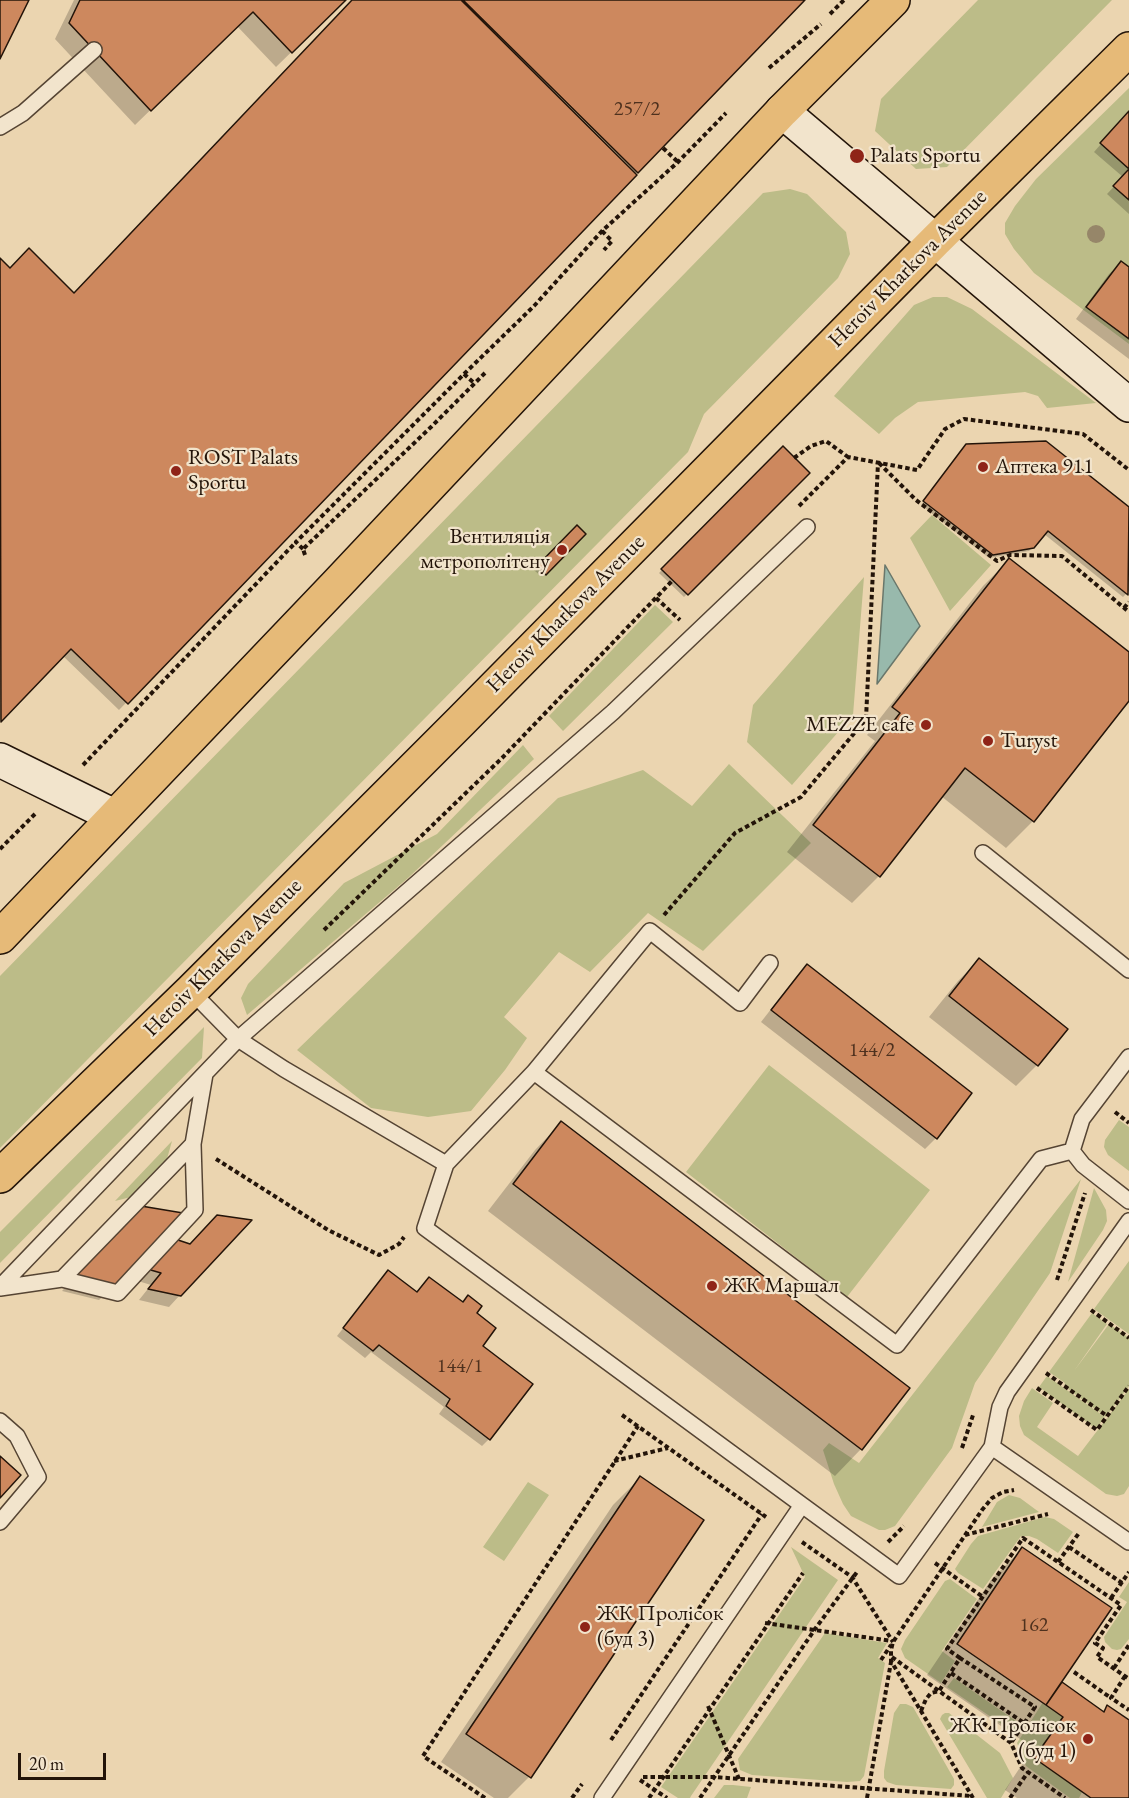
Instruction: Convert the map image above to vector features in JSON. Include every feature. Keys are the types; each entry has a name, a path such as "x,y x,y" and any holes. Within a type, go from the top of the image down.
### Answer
{"main road":[{"path":"0,937 338,583 782,111 893,0"},
{"name":"Heroiv Kharkova Avenue","path":"0,1176 190,992 935,241 1129,49"},
{"path":"782,111 1129,405"},
{"path":"0,760 114,816"}],"lane":[{"path":"0,127 23,113 94,50"},
{"path":"0,1287 238,1039 613,712 807,527"},
{"path":"982,853 1129,970"},
{"path":"770,963 740,1003 650,932 534,1072 446,1164 425,1228 899,1576 992,1447 1000,1407 1007,1392 1129,1221"},
{"path":"190,992 238,1039 284,1069 446,1164"},
{"path":"1072,1151 1082,1119 1129,1057"},
{"path":"534,1072 897,1345 1041,1160 1072,1151"},
{"path":"0,1287 63,1279 118,1293 195,1210 193,1144 205,1074"},
{"path":"63,1279 193,1144"},
{"path":"1072,1151 1083,1165 1129,1201"},
{"path":"0,1421 18,1436 38,1477 0,1522"},
{"path":"992,1447 1129,1542"},
{"path":"602,1798 802,1505"}],"path":[{"path":"769,68 824,21 844,0"},
{"path":"0,849 296,542 534,306 602,231 678,162 726,113"},
{"path":"663,148 678,162"},
{"path":"599,257 612,241 602,231"},
{"path":"303,549 432,427 485,373"},
{"path":"464,374 474,383"},
{"path":"794,458 812,446 826,441 848,457 917,470 945,429 964,419 1083,434 1129,470"},
{"path":"798,507 848,457"},
{"path":"879,463 916,500 997,561 1010,555 1062,556 1129,612"},
{"path":"650,932 735,833 801,797 866,719 879,463"},
{"path":"296,542 305,555"},
{"path":"318,937 502,758 673,580"},
{"path":"656,598 682,621"},
{"path":"1124,608 1129,602"},
{"path":"1111,1117 1121,1104"},
{"path":"1115,1112 1129,1123"},
{"path":"193,1144 328,1230 379,1255 399,1244 405,1237"},
{"path":"1052,1288 1058,1278 1091,1171"},
{"path":"1090,1310 1129,1338"},
{"path":"1046,1373 1107,1416"},
{"path":"1036,1387 1097,1430 1129,1386"},
{"path":"956,1455 962,1446 973,1414"},
{"path":"485,1798 423,1756 638,1426"},
{"path":"614,1461 669,1448"},
{"path":"881,1660 982,1510 992,1498 1003,1492 1014,1490 1020,1492"},
{"path":"965,1535 1053,1512 1044,1506"},
{"path":"605,1749 762,1514"},
{"path":"700,1798 852,1577 904,1527 910,1518"},
{"path":"1059,1562 1080,1531"},
{"path":"1011,1743 1035,1707 947,1649 1023,1538 1121,1605 1095,1642 1103,1648 1097,1657 1127,1677 1111,1698"},
{"path":"1070,1547 1122,1583"},
{"path":"942,1568 983,1597"},
{"path":"1111,1598 1129,1572"},
{"path":"649,1798 803,1573"},
{"path":"767,1623 893,1642"},
{"path":"867,1798 893,1642"},
{"path":"1113,1668 1129,1645"},
{"path":"891,1658 1011,1743 1022,1768 1065,1798"},
{"path":"891,1658 973,1797"},
{"path":"921,1712 926,1699 931,1693 939,1691 960,1658"},
{"path":"1074,1672 1129,1710"},
{"path":"951,1673 1024,1723"},
{"path":"709,1708 739,1779"},
{"path":"1011,1798 1028,1772"},
{"path":"666,1798 636,1777 714,1777 973,1797"},
{"path":"572,1798 585,1778"},
{"path":"898,1791 902,1798"}],"green space":[{"path":"978,0 1112,0 947,167 916,169 875,131 881,99"},
{"path":"1129,88 1129,111 1100,143 1129,169 1114,186 1129,200 1129,344 1034,273 1005,234 1005,223 1036,179"},
{"path":"790,189 807,194 846,232 850,254 838,278 704,414 688,452 0,1148 0,976 763,193"},
{"path":"933,297 947,297 972,309 1096,403 1047,408 1038,396 1025,392 918,402 895,418 879,434 834,396 914,305"},
{"path":"932,515 991,565 950,611 910,538"},
{"path":"864,577 853,715 792,785 747,742 753,705"},
{"path":"655,605 673,622 563,731 549,716"},
{"path":"523,745 534,759 408,878 247,1015 241,998 248,984 344,883 437,834"},
{"path":"729,764 811,843 703,951 648,913 590,972 559,952 504,1017 527,1038 505,1070 471,1111 428,1117 371,1108 297,1050 558,798 643,770 692,806"},
{"path":"204,1027 202,1058 0,1263 0,1232"},
{"path":"769,1065 930,1190 847,1297 686,1172"},
{"path":"1119,1120 1129,1127 1129,1171 1108,1155 1104,1147 1105,1140"},
{"path":"172,1141 165,1166 139,1195 115,1201"},
{"path":"1081,1179 1050,1273 975,1383 952,1448 895,1526 879,1530 851,1516 834,1484 823,1450 829,1443 859,1463"},
{"path":"1094,1188 1106,1210 1107,1221 1068,1282"},
{"path":"1129,1261 1129,1334 1094,1309"},
{"path":"1092,1313 1107,1324 1074,1371 1109,1324 1129,1338 1129,1386 1106,1417 1049,1372"},
{"path":"1047,1376 1105,1417 1096,1429 1039,1387"},
{"path":"1032,1388 1053,1403 1037,1427 1078,1456 1129,1389 1129,1486 1124,1494 1117,1496 1106,1494 1024,1435 1019,1416"},
{"path":"528,1482 549,1495 504,1561 483,1547"},
{"path":"1009,1495 1020,1498 1039,1512 982,1527 997,1502"},
{"path":"1045,1517 1054,1519 1073,1532 1058,1553 1037,1539 1021,1536 983,1589 955,1569 978,1536"},
{"path":"791,1547 838,1580 690,1798 678,1798 661,1787 805,1577"},
{"path":"950,1579 977,1599 942,1651 955,1661 941,1683 905,1658 901,1649 945,1581"},
{"path":"1129,1582 1129,1639 1121,1649 1112,1649 1105,1642 1104,1637 1127,1602 1119,1597"},
{"path":"825,1633 887,1643 878,1658 885,1663 864,1776 860,1781 847,1782 752,1775 740,1770 738,1759"},
{"path":"954,1678 1019,1723 1013,1732 947,1687"},
{"path":"1043,1702 1063,1717 1034,1758 1082,1792 1079,1798 1070,1798 1026,1766 1017,1743"},
{"path":"900,1704 913,1707 954,1779 951,1789 896,1785 887,1782 884,1778 894,1713"},
{"path":"945,1713 949,1713 1000,1753 1013,1778 1001,1798 987,1798 940,1719"},
{"path":"724,1785 751,1787 747,1798 714,1798"}],"shaded area":[{"path":"885,565 920,626 877,684"}],"building":[{"path":"0,0 29,0 0,59"},
{"path":"80,0 346,0 292,53 253,12 151,111 69,23"},
{"name":"ROST Palats Sportu","path":"352,0 461,0 637,175 128,704 71,649 1,722 0,258 10,268 29,248 74,293"},
{"path":"463,0 805,0 638,173"},
{"path":"1129,111 1129,169 1100,143"},
{"path":"1129,169 1129,200 1113,186"},
{"path":"1121,261 1129,267 1129,339 1086,307"},
{"path":"1046,441 1129,507 1128,595 1048,531 1034,548 993,555 923,501 966,444"},
{"path":"783,446 810,473 688,595 661,569"},
{"name":"Вентиляція метрополітену","path":"577,525 586,534 546,575 537,566"},
{"name":"Turyst","path":"1009,558 1129,652 1129,701 1034,822 965,768 880,877 813,825 900,713 892,707"},
{"path":"979,958 1068,1029 1038,1066 949,996"},
{"path":"807,964 972,1093 937,1139 771,1010"},
{"name":"ЖК Маршал","path":"561,1121 910,1388 862,1450 513,1184"},
{"path":"141,1206 183,1213 166,1236 190,1244 217,1215 252,1220 181,1296 148,1289 161,1273 137,1266 111,1289 71,1279"},
{"path":"388,1270 417,1292 429,1277 463,1302 468,1295 482,1306 477,1313 496,1328 483,1346 533,1384 490,1440 446,1406 450,1399 379,1345 373,1351 343,1328"},
{"path":"0,1456 21,1475 0,1498"},
{"name":"ЖК Пролісок (буд 3)","path":"640,1476 704,1520 531,1778 466,1734"},
{"path":"1022,1547 1112,1608 1046,1705 957,1644"},
{"name":"ЖК Пролісок (буд 1)","path":"1062,1682 1104,1712 1107,1705 1129,1720 1129,1798 1091,1798 1034,1758 1063,1717 1046,1705"}],"place":[{"name":"Palats Sportu","path":"857,156"},
{"name":"Аптека 911","path":"983,467"},
{"name":"ROST Palats Sportu","path":"176,471"},
{"name":"Вентиляція метрополітену","path":"562,550"},
{"name":"MEZZE cafe","path":"926,725"},
{"name":"Turyst","path":"988,741"},
{"name":"ЖК Маршал","path":"712,1286"},
{"name":"ЖК Пролісок (буд 3)","path":"585,1627"},
{"name":"ЖК Пролісок (буд 1)","path":"1088,1739"}]}
